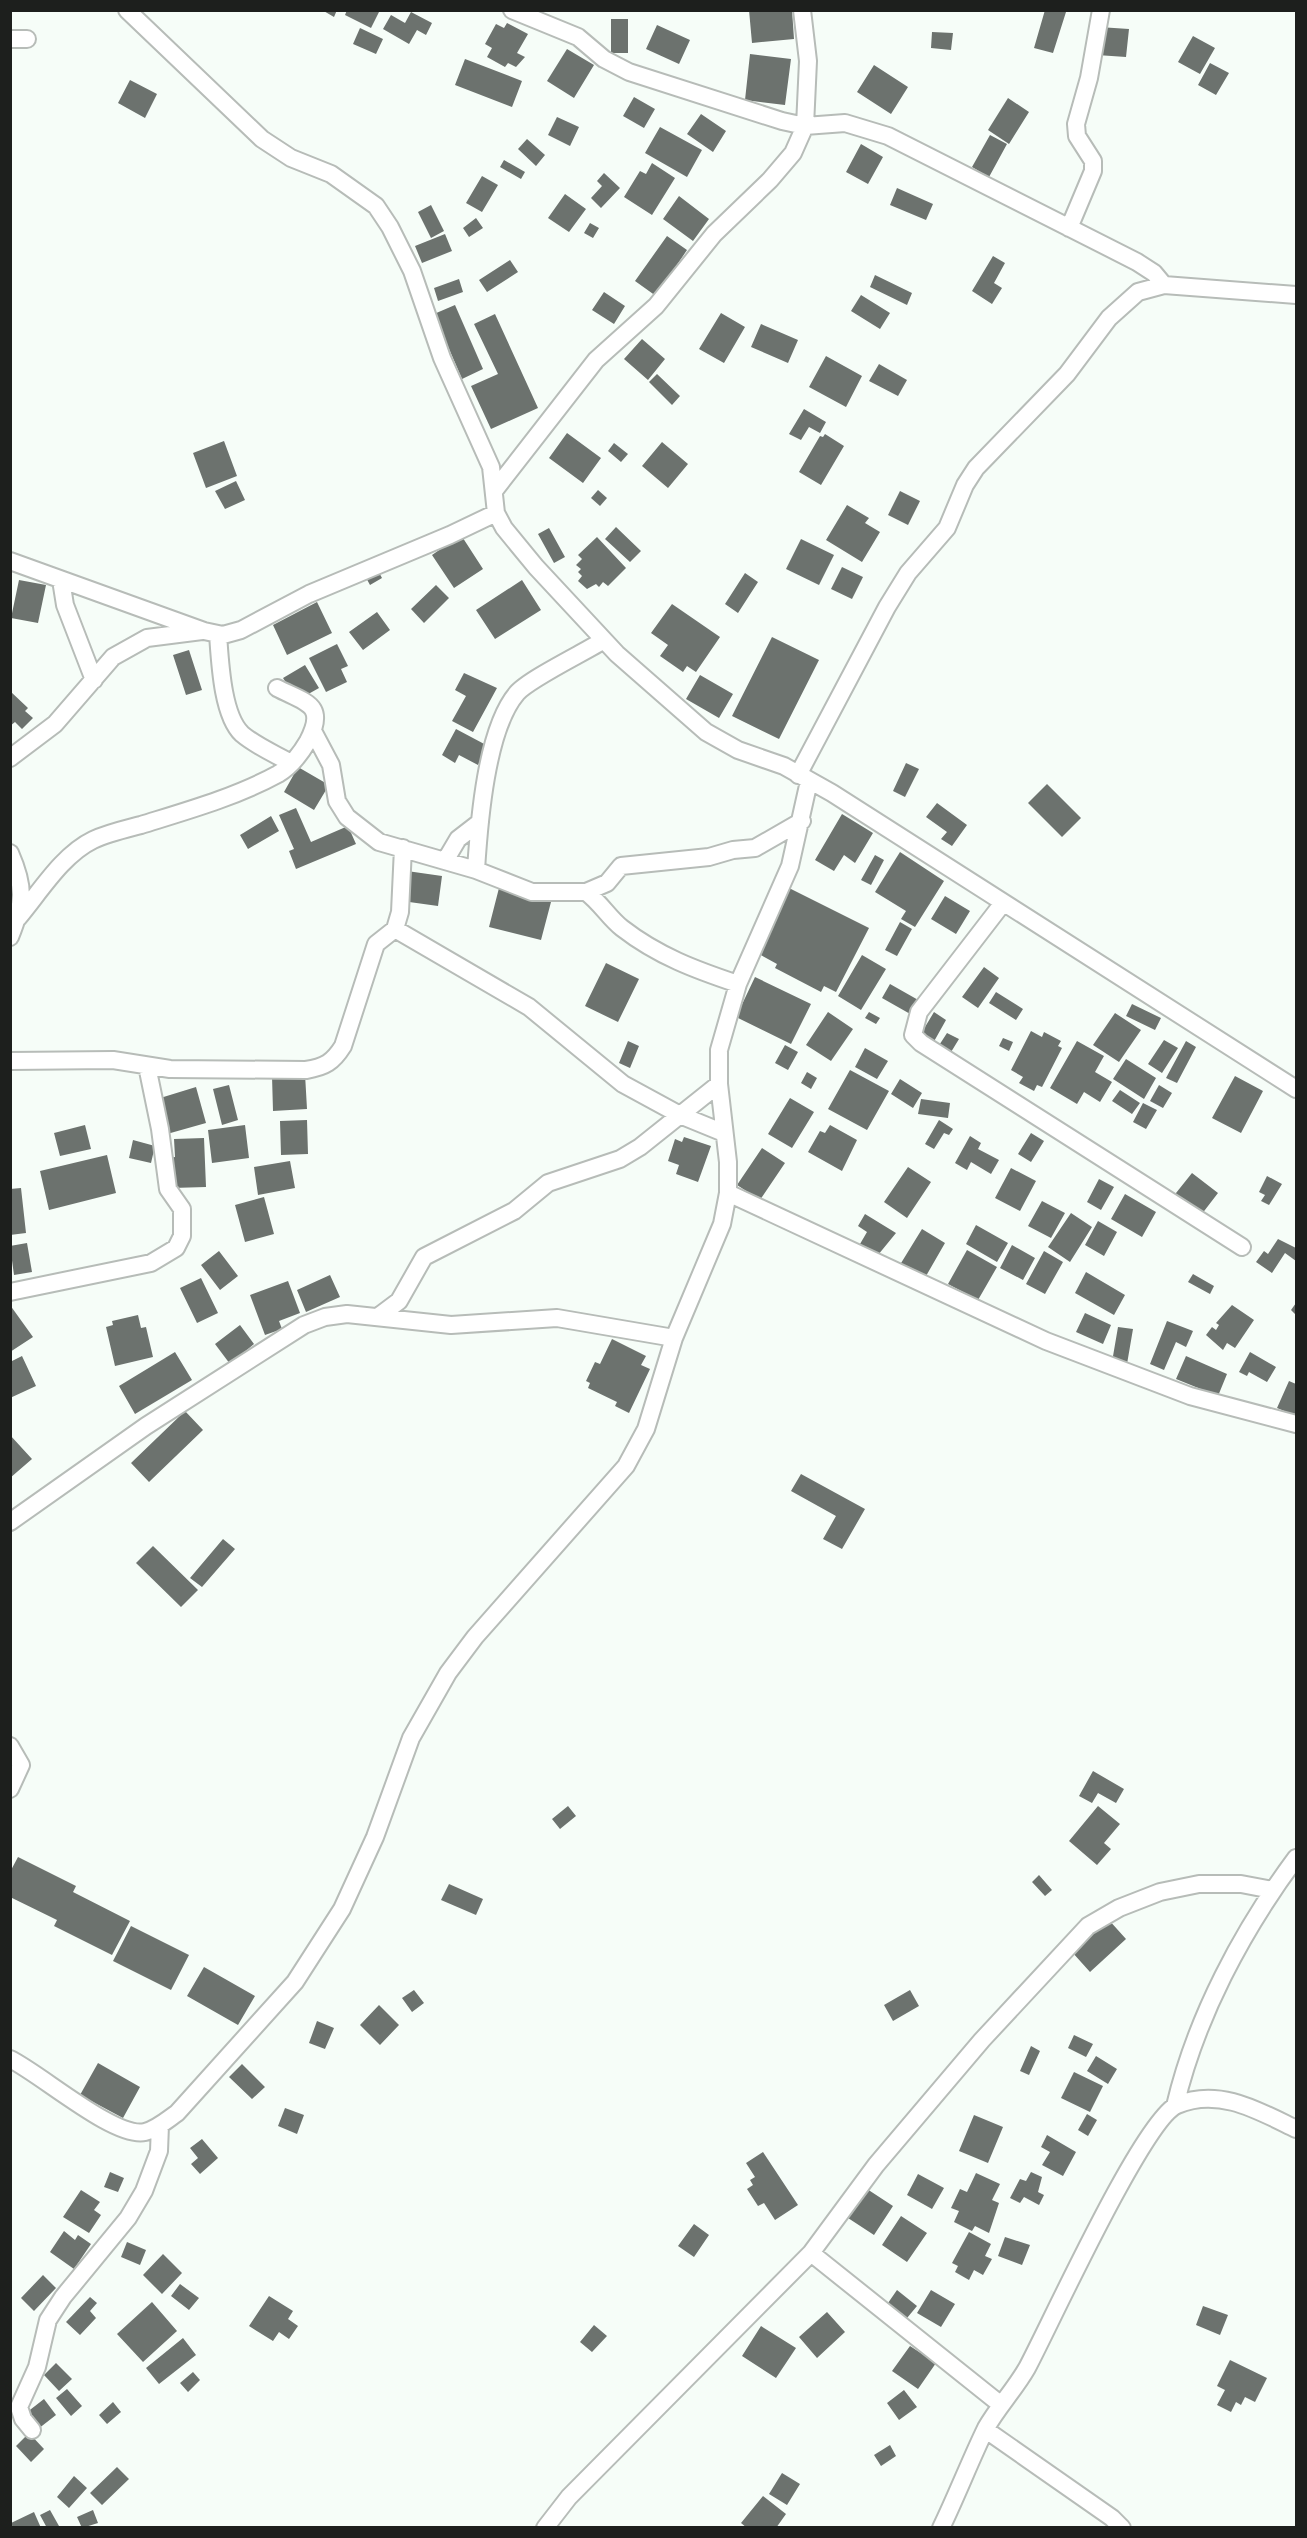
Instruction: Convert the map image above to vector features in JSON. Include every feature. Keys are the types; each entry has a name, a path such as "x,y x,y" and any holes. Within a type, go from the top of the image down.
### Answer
{"street":[{"path":"127,10 262,139 291,158 331,174 376,206 390,227 412,271 442,358 491,467 496,513 504,528 536,567 604,640 706,732 738,750 784,766 804,778 977,883 1003,903 1296,1089"},
{"path":"512,10 578,37 604,59 629,72 805,126 845,123 888,136 1146,267 1164,285"},
{"path":"494,491 596,360 657,306 718,229 784,165 798,144 805,126 808,61 802,10"},
{"path":"1069,228 1093,171 1093,160 1077,136 1076,124 1089,78 1101,10"},
{"path":"10,2059 37,2073 94,2114 115,2126 134,2132 145,2132 177,2113 295,1982 342,1909 375,1837 393,1782 422,1715 448,1673 475,1637 626,1466 646,1429 674,1338 722,1224 728,1193 719,1084 719,1050 738,984 790,866 802,821 804,778 887,607 908,573 947,528 965,485 976,468 1067,374 1109,318 1138,292 1164,285 1296,295"},
{"path":"10,758 55,724 113,657 138,642 147,638 241,630 309,594 450,535 496,513"},
{"path":"10,561 211,632"},
{"path":"62,580 65,605 94,680"},
{"path":"211,632 234,723 252,741 291,763"},
{"path":"476,870 480,822 489,767 508,705 519,691 604,640"},
{"path":"18,918 64,863 93,840 217,799 279,773 291,763 313,731 317,715 308,704 277,688"},
{"path":"313,731 331,765 337,801 347,817 379,842 476,870 532,892 586,892 608,883 621,866 709,857 733,850 755,848 802,821"},
{"path":"446,861 458,839 480,822"},
{"path":"10,1061 113,1060 147,1066 254,1070 324,1067 335,1059 343,1046 375,944 395,929 400,912 403,849"},
{"path":"10,853 18,870 23,896 18,918 10,937"},
{"path":"586,892 620,927 658,952 685,966 738,984"},
{"path":"1003,903 919,1012 913,1035 921,1043 1242,1247"},
{"path":"395,929 529,1008 562,1031 609,1074 680,1115 724,1133"},
{"path":"10,1292 151,1263 176,1248 182,1236 182,1209 168,1189 159,1119 147,1066"},
{"path":"379,1316 399,1301 424,1257 514,1211 548,1183 620,1159 719,1084"},
{"path":"728,1193 1046,1341 1190,1396 1296,1424"},
{"path":"10,1521 146,1426 304,1325 325,1317 347,1314 379,1316 416,1323 451,1325 565,1319 674,1338"},
{"path":"10,1746 21,1765 10,1789"},
{"path":"941,2528 986,2430 1000,2404 1025,2370 1091,2239 1150,2134 1175,2106 1182,2077 1209,2005 1272,1890 1296,1858"},
{"path":"545,2528 569,2496 811,2253 876,2165 982,2040 1088,1926 1119,1908 1160,1892 1199,1884 1241,1884 1272,1890"},
{"path":"1175,2106 1208,2097 1244,2104 1296,2129"},
{"path":"32,2430 15,2405 37,2367 48,2320 63,2297 128,2218 144,2191 159,2151 160,2125"},
{"path":"811,2253 1000,2404"},
{"path":"986,2430 1112,2518 1122,2528"}],"building":[{"path":"322,10 337,10 334,17"},
{"path":"347,10 380,10 371,28 345,15"},
{"path":"749,10 792,10 794,39 752,43"},
{"path":"1045,10 1066,12 1053,53 1034,48"},
{"path":"411,12 432,23 426,35 417,30 409,44 383,29 391,15 405,23"},
{"path":"611,19 628,19 628,53 611,53"},
{"path":"507,23 528,34 517,53 525,57 516,67 508,63 505,67 487,57 492,48 485,44 496,24 504,28"},
{"path":"657,25 690,40 679,64 646,49"},
{"path":"1099,27 1129,29 1126,57 1097,55"},
{"path":"360,28 383,39 376,54 353,44"},
{"path":"932,32 953,33 951,50 931,48"},
{"path":"1193,36 1215,48 1200,74 1178,62"},
{"path":"567,49 594,65 574,98 547,81"},
{"path":"750,54 791,59 785,105 745,100"},
{"path":"465,59 522,81 512,107 455,85"},
{"path":"1210,63 1229,73 1216,95 1198,85"},
{"path":"874,65 908,87 891,114 857,92"},
{"path":"130,80 157,94 145,118 118,103"},
{"path":"634,97 655,109 644,128 623,116"},
{"path":"1008,98 1029,112 1009,144 988,130"},
{"path":"701,114 726,131 713,152 687,134"},
{"path":"557,117 579,127 570,146 548,135"},
{"path":"660,127 702,150 687,177 645,153"},
{"path":"990,135 1007,144 989,177 972,167"},
{"path":"527,139 545,155 536,166 518,149"},
{"path":"861,144 883,157 868,184 846,172"},
{"path":"504,160 525,172 521,179 500,167"},
{"path":"652,163 675,178 652,215 624,197 640,171 646,174"},
{"path":"604,173 620,188 601,208 591,198 602,186 597,181"},
{"path":"482,176 498,185 482,212 466,203"},
{"path":"897,188 933,204 926,220 890,205"},
{"path":"565,194 586,209 569,232 548,218"},
{"path":"679,196 709,219 693,241 663,219"},
{"path":"431,205 444,231 431,238 418,212"},
{"path":"476,218 483,228 469,237 463,228"},
{"path":"590,223 599,228 593,238 584,233"},
{"path":"445,234 452,251 422,263 415,246"},
{"path":"667,236 687,250 656,296 635,281"},
{"path":"993,256 1005,263 994,283 1002,288 992,304 972,291"},
{"path":"510,260 518,272 487,292 479,280"},
{"path":"875,275 912,293 907,305 870,287"},
{"path":"459,279 463,292 438,301 434,288"},
{"path":"604,292 625,306 614,324 592,310"},
{"path":"861,295 890,313 880,329 851,311"},
{"path":"455,305 483,369 462,379 434,314"},
{"path":"721,313 745,327 724,363 699,349"},
{"path":"495,314 538,408 491,429 471,386 498,374 474,324"},
{"path":"761,324 798,340 788,363 751,347"},
{"path":"642,339 665,359 648,380 624,359"},
{"path":"826,356 862,376 846,407 809,387"},
{"path":"879,364 907,380 898,396 869,381"},
{"path":"657,374 680,396 672,405 649,382"},
{"path":"804,409 826,422 820,433 809,427 801,440 789,434"},
{"path":"567,433 601,458 583,483 549,458"},
{"path":"825,434 844,446 821,485 799,472 820,436 823,437"},
{"path":"224,441 237,476 206,488 193,453"},
{"path":"662,442 688,464 668,488 642,466"},
{"path":"614,443 628,454 621,462 608,451"},
{"path":"236,481 245,500 225,509 215,491"},
{"path":"598,490 607,498 600,506 591,498"},
{"path":"900,491 920,501 908,525 888,515"},
{"path":"847,505 869,518 865,523 880,532 862,562 826,540"},
{"path":"616,527 641,551 630,562 605,539"},
{"path":"549,528 565,557 554,563 538,534"},
{"path":"461,535 483,569 454,588 432,555"},
{"path":"597,537 626,568 608,586 603,582 599,587 596,584 587,589 578,581 582,576 578,572 581,569 576,565 582,559 578,555"},
{"path":"801,539 834,555 819,585 786,569"},
{"path":"376,567 382,578 370,585 364,574"},
{"path":"842,567 863,577 852,599 831,589"},
{"path":"745,573 758,582 738,613 725,604"},
{"path":"19,580 46,585 38,623 11,618"},
{"path":"522,580 541,610 495,639 476,610"},
{"path":"436,585 449,598 424,623 411,609"},
{"path":"317,602 332,633 287,655 273,625"},
{"path":"672,604 720,637 696,672 687,666 683,672 660,656 668,645 651,633"},
{"path":"377,612 390,630 363,650 349,632"},
{"path":"772,637 819,660 779,739 732,716"},
{"path":"337,644 348,666 341,669 347,682 326,692 309,658"},
{"path":"189,650 202,690 186,695 173,655"},
{"path":"305,665 319,688 303,697 293,694 283,678"},
{"path":"464,673 497,688 473,732 452,721 466,696 455,690"},
{"path":"700,675 733,694 719,718 686,699"},
{"path":"10,691 28,708 25,711 33,718 22,729 15,722 10,726"},
{"path":"456,729 488,746 478,765 459,755 455,763 442,755"},
{"path":"906,763 919,769 905,797 893,791"},
{"path":"298,767 329,785 314,810 284,792"},
{"path":"1047,784 1081,818 1062,837 1028,803"},
{"path":"937,803 967,825 952,846 941,839 947,832 926,817"},
{"path":"296,808 311,842 348,826 356,844 296,869 289,851 294,849 279,815"},
{"path":"842,814 873,833 855,863 844,855 834,871 815,860"},
{"path":"271,816 279,831 248,849 240,835"},
{"path":"900,852 944,881 915,927 901,919 906,911 875,892"},
{"path":"875,855 884,860 871,885 861,880"},
{"path":"407,871 442,876 438,906 402,901"},
{"path":"499,888 551,902 541,940 489,927"},
{"path":"789,888 869,928 836,992 824,986 821,992 775,968 777,964 757,953"},
{"path":"945,896 970,911 956,934 931,919"},
{"path":"900,922 912,929 897,956 885,950"},
{"path":"862,955 886,969 861,1010 838,996"},
{"path":"606,963 639,979 618,1022 585,1006"},
{"path":"984,967 999,978 978,1008 962,997"},
{"path":"755,977 811,1004 791,1044 736,1017"},
{"path":"890,984 920,1001 912,1015 882,998"},
{"path":"996,992 1023,1009 1016,1020 989,1003"},
{"path":"1132,1004 1161,1018 1155,1030 1126,1016"},
{"path":"828,1012 853,1029 831,1061 806,1045"},
{"path":"869,1012 880,1018 876,1024 865,1018"},
{"path":"934,1012 946,1020 932,1045 919,1037"},
{"path":"1115,1013 1141,1030 1119,1062 1093,1045"},
{"path":"1031,1031 1042,1037 1044,1032 1061,1041 1058,1046 1062,1048 1042,1087 1037,1085 1034,1091 1019,1083 1023,1077 1011,1070"},
{"path":"947,1033 959,1039 948,1057 936,1050"},
{"path":"1003,1038 1013,1042 1009,1051 999,1046"},
{"path":"1164,1040 1178,1048 1162,1073 1148,1064"},
{"path":"628,1041 639,1046 630,1068 619,1063"},
{"path":"1077,1041 1104,1056 1095,1072 1112,1082 1100,1102 1084,1092 1077,1104 1050,1088"},
{"path":"1186,1041 1196,1047 1177,1083 1166,1078"},
{"path":"785,1045 798,1052 788,1070 775,1063"},
{"path":"865,1048 888,1061 877,1079 855,1067"},
{"path":"1126,1059 1156,1078 1144,1099 1113,1079"},
{"path":"850,1070 889,1091 867,1130 828,1109"},
{"path":"807,1072 817,1078 811,1089 801,1083"},
{"path":"305,1074 307,1109 273,1111 272,1076"},
{"path":"1235,1076 1263,1091 1241,1133 1212,1118"},
{"path":"900,1079 922,1093 913,1108 891,1094"},
{"path":"229,1085 238,1120 222,1125 213,1089"},
{"path":"1159,1085 1172,1093 1163,1108 1150,1101"},
{"path":"196,1087 206,1123 167,1134 157,1099"},
{"path":"1120,1090 1140,1103 1132,1114 1112,1101"},
{"path":"790,1098 814,1112 792,1148 768,1134"},
{"path":"921,1099 950,1103 948,1118 918,1114"},
{"path":"1143,1103 1157,1110 1146,1129 1133,1122"},
{"path":"307,1120 308,1154 281,1155 280,1121"},
{"path":"939,1120 953,1129 949,1135 944,1133 934,1149 925,1144"},
{"path":"85,1125 91,1149 60,1156 54,1133"},
{"path":"245,1125 249,1158 212,1163 208,1130"},
{"path":"830,1125 857,1140 842,1171 808,1152 820,1131 825,1133"},
{"path":"1031,1133 1044,1141 1031,1162 1018,1154"},
{"path":"970,1136 981,1143 978,1149 999,1160 991,1174 971,1162 967,1170 955,1163"},
{"path":"684,1137 711,1146 698,1182 676,1174 679,1165 668,1161 675,1139 682,1142"},
{"path":"204,1138 206,1187 172,1188 167,1158 175,1157 174,1139"},
{"path":"133,1140 155,1146 151,1163 129,1158"},
{"path":"762,1148 785,1163 760,1200 737,1185"},
{"path":"107,1155 116,1193 49,1210 40,1171"},
{"path":"290,1161 295,1188 258,1195 254,1167"},
{"path":"908,1167 931,1182 907,1218 884,1202"},
{"path":"1011,1168 1036,1181 1020,1211 995,1198"},
{"path":"1192,1173 1218,1193 1198,1219 1172,1198"},
{"path":"1267,1176 1282,1184 1269,1205 1261,1201 1265,1195 1259,1192"},
{"path":"1099,1179 1114,1187 1101,1210 1087,1202"},
{"path":"21,1188 26,1233 10,1235 10,1189"},
{"path":"1125,1194 1156,1212 1142,1237 1111,1219"},
{"path":"264,1197 274,1234 245,1242 235,1205"},
{"path":"1042,1201 1065,1213 1051,1238 1028,1226"},
{"path":"1071,1213 1092,1227 1070,1262 1048,1247"},
{"path":"865,1214 896,1233 878,1255 860,1244 867,1232 858,1226"},
{"path":"1098,1221 1117,1232 1104,1256 1085,1245"},
{"path":"976,1225 1008,1243 997,1262 966,1244"},
{"path":"922,1229 945,1243 922,1283 898,1268"},
{"path":"1278,1239 1296,1248 1296,1261 1285,1253 1272,1273 1256,1262 1264,1251 1268,1254"},
{"path":"27,1243 32,1272 14,1275 10,1246"},
{"path":"1012,1245 1035,1258 1023,1280 1000,1268"},
{"path":"967,1250 997,1267 978,1300 948,1284"},
{"path":"219,1251 238,1276 220,1290 201,1265"},
{"path":"1044,1251 1063,1262 1045,1294 1026,1284"},
{"path":"1086,1272 1125,1295 1114,1315 1075,1293"},
{"path":"1193,1274 1214,1286 1210,1294 1188,1282"},
{"path":"330,1275 340,1297 306,1312 297,1290"},
{"path":"201,1278 218,1313 197,1323 180,1288"},
{"path":"288,1281 300,1313 279,1321 282,1329 265,1335 250,1295"},
{"path":"1296,1303 1296,1315 1291,1310"},
{"path":"10,1305 33,1337 10,1352"},
{"path":"1232,1305 1254,1320 1235,1348 1227,1343 1223,1350 1206,1335 1212,1327 1216,1330 1219,1325 1216,1323"},
{"path":"1085,1313 1111,1325 1103,1344 1076,1332"},
{"path":"138,1315 141,1328 146,1327 153,1357 115,1366 106,1327 113,1325 112,1321"},
{"path":"1167,1321 1193,1331 1186,1347 1176,1342 1164,1370 1150,1364"},
{"path":"240,1325 254,1344 230,1364 215,1344"},
{"path":"1118,1327 1133,1329 1127,1364 1112,1362"},
{"path":"612,1339 646,1356 641,1365 650,1369 629,1413 615,1406 617,1402 588,1388 590,1383 586,1381 595,1362 600,1364"},
{"path":"175,1352 192,1380 135,1414 119,1386"},
{"path":"1250,1352 1276,1367 1267,1382 1249,1372 1247,1376 1239,1372"},
{"path":"22,1356 36,1386 10,1398 10,1362"},
{"path":"1186,1356 1227,1374 1218,1396 1176,1379"},
{"path":"1289,1381 1296,1384 1296,1416 1277,1408"},
{"path":"185,1411 203,1430 149,1482 131,1463"},
{"path":"10,1435 32,1459 10,1478"},
{"path":"801,1474 865,1509 842,1549 823,1539 836,1516 791,1491"},
{"path":"223,1539 235,1549 202,1587 190,1578"},
{"path":"153,1546 198,1590 181,1607 136,1563"},
{"path":"1093,1771 1124,1789 1116,1803 1098,1793 1092,1803 1079,1796"},
{"path":"568,1806 576,1816 560,1829 552,1819"},
{"path":"1098,1806 1120,1824 1104,1843 1111,1849 1097,1865 1069,1841"},
{"path":"18,1857 76,1886 73,1892 130,1921 112,1955 54,1926 57,1920 10,1897 10,1872"},
{"path":"1039,1875 1052,1890 1045,1896 1032,1882"},
{"path":"449,1884 483,1899 476,1915 441,1900"},
{"path":"1108,1919 1126,1939 1090,1972 1072,1952"},
{"path":"131,1926 189,1955 171,1990 113,1961"},
{"path":"204,1967 255,1996 238,2025 187,1996"},
{"path":"414,1990 424,2003 412,2012 402,1998"},
{"path":"910,1990 919,2006 893,2021 884,2005"},
{"path":"379,2005 399,2025 380,2045 360,2025"},
{"path":"317,2021 334,2028 325,2049 309,2043"},
{"path":"1074,2035 1093,2044 1086,2057 1068,2048"},
{"path":"1031,2046 1040,2051 1029,2075 1020,2071"},
{"path":"1096,2056 1117,2069 1108,2084 1087,2071"},
{"path":"98,2063 140,2087 123,2118 80,2095"},
{"path":"242,2064 265,2087 252,2099 229,2077"},
{"path":"1074,2072 1103,2086 1090,2112 1061,2098"},
{"path":"285,2108 304,2115 297,2134 278,2126"},
{"path":"1087,2114 1097,2120 1088,2136 1078,2130"},
{"path":"974,2115 1003,2127 988,2163 959,2151"},
{"path":"1047,2135 1076,2152 1063,2176 1042,2165 1050,2152 1041,2147"},
{"path":"202,2139 218,2158 200,2174 191,2164 198,2158 190,2148"},
{"path":"763,2152 798,2205 775,2220 764,2203 758,2206 747,2189 753,2185 750,2180 755,2177 746,2163"},
{"path":"110,2172 124,2178 118,2192 104,2187"},
{"path":"1031,2172 1042,2177 1038,2192 1044,2195 1039,2205 1024,2197 1020,2203 1010,2198 1020,2179 1026,2181"},
{"path":"976,2173 1000,2184 992,2200 999,2203 989,2233 975,2226 972,2231 954,2222 959,2211 951,2208 960,2189 967,2192"},
{"path":"918,2174 944,2188 932,2209 907,2195"},
{"path":"867,2189 893,2206 874,2235 848,2218"},
{"path":"81,2190 100,2202 94,2210 101,2215 89,2233 63,2217"},
{"path":"901,2216 927,2233 907,2262 882,2245"},
{"path":"694,2224 709,2235 694,2257 678,2246"},
{"path":"64,2231 75,2240 78,2235 91,2244 74,2269 50,2252"},
{"path":"969,2232 991,2244 985,2256 992,2259 983,2275 974,2270 969,2280 955,2272 958,2266 952,2263"},
{"path":"1005,2237 1030,2245 1022,2265 998,2256"},
{"path":"127,2242 146,2250 140,2265 121,2257"},
{"path":"163,2254 182,2273 162,2294 143,2275"},
{"path":"43,2275 56,2288 34,2311 21,2298"},
{"path":"180,2284 199,2298 189,2310 171,2296"},
{"path":"897,2290 917,2306 907,2318 888,2303"},
{"path":"931,2290 955,2304 941,2327 917,2313"},
{"path":"269,2296 293,2311 288,2319 298,2326 289,2339 279,2332 273,2341 249,2326"},
{"path":"90,2297 97,2303 90,2311 96,2318 80,2335 66,2322"},
{"path":"152,2302 177,2331 143,2362 117,2334"},
{"path":"1203,2306 1228,2315 1220,2335 1196,2325"},
{"path":"827,2312 845,2332 817,2358 799,2337"},
{"path":"594,2325 607,2336 592,2352 580,2342"},
{"path":"761,2326 796,2348 776,2378 742,2356"},
{"path":"183,2338 196,2355 159,2384 146,2368"},
{"path":"910,2346 936,2363 918,2389 892,2371"},
{"path":"1230,2360 1267,2378 1255,2402 1245,2397 1241,2405 1236,2402 1231,2412 1217,2405 1225,2390 1217,2386"},
{"path":"56,2363 72,2379 59,2391 44,2375"},
{"path":"193,2372 200,2380 188,2392 180,2383"},
{"path":"67,2389 82,2406 71,2416 56,2398"},
{"path":"904,2390 917,2407 899,2420 887,2403"},
{"path":"44,2399 56,2415 38,2429 26,2413"},
{"path":"113,2402 121,2412 107,2424 99,2415"},
{"path":"29,2433 44,2449 31,2462 16,2446"},
{"path":"890,2445 896,2456 881,2466 874,2455"},
{"path":"117,2467 129,2479 102,2505 90,2493"},
{"path":"782,2473 800,2484 787,2505 769,2494"},
{"path":"74,2476 87,2488 69,2508 57,2497"},
{"path":"763,2496 786,2514 776,2528 747,2528 741,2523"},
{"path":"50,2510 59,2526 56,2528 47,2528 40,2515"},
{"path":"93,2510 98,2523 82,2528 77,2517"},
{"path":"34,2512 41,2528 13,2528 11,2523"}]}
